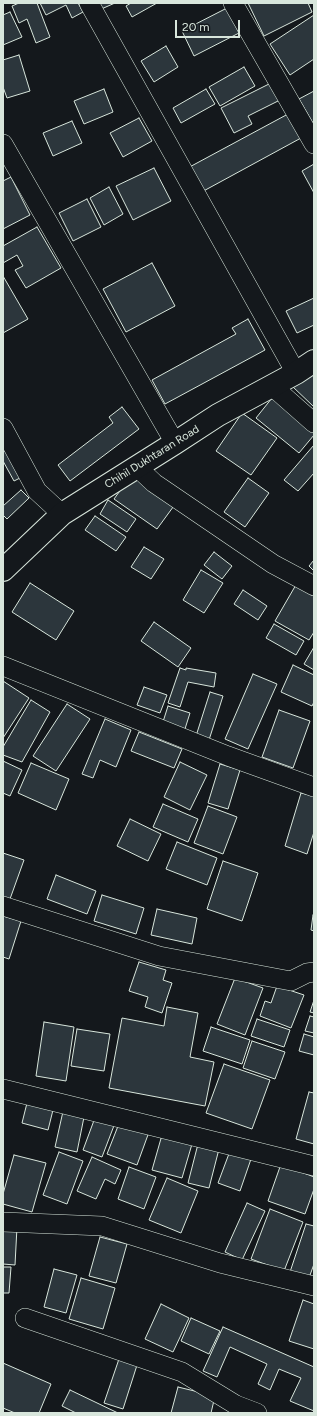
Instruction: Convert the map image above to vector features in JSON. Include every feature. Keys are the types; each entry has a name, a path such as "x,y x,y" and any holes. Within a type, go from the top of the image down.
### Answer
{"street":[{"path":"89,3 305,367"},
{"path":"233,3 314,144"},
{"path":"3,144 176,443"},
{"name":"Chihil Dukhtaran Road","path":"3,570 62,514 218,415 305,367"},
{"path":"272,386 314,423"},
{"path":"3,428 37,491 62,514"},
{"path":"137,467 154,484 273,564 314,586"},
{"path":"3,666 228,756 314,787"},
{"path":"3,906 159,956 291,981 314,972"},
{"path":"3,1089 314,1166"},
{"path":"3,1222 102,1226 220,1263 314,1286"},
{"path":"25,1318 182,1372 236,1405 257,1413"}],"building":[{"path":"19,3 37,3 50,37 36,43 27,19 19,23 12,6"},
{"path":"40,3 78,3 83,12 72,18 66,5 46,15"},
{"path":"96,3 115,3 99,10"},
{"path":"131,3 157,3 132,17 126,6"},
{"path":"248,3 308,3 312,12 264,36"},
{"path":"227,8 239,33 194,56 182,31"},
{"path":"10,12 22,37 3,45 3,15"},
{"path":"314,15 314,59 290,75 270,44"},
{"path":"166,46 178,67 154,82 141,61"},
{"path":"19,55 30,91 7,98 3,87 3,60"},
{"path":"244,67 255,86 220,106 209,87"},
{"path":"271,83 280,100 248,116 252,124 234,133 221,108"},
{"path":"104,89 113,112 84,124 74,101"},
{"path":"206,89 215,104 181,123 173,108"},
{"path":"314,91 314,125 299,99"},
{"path":"288,114 301,138 198,194 184,170"},
{"path":"139,118 152,141 123,157 110,133"},
{"path":"72,121 82,143 53,156 43,133"},
{"path":"314,164 314,193 302,171"},
{"path":"154,168 171,201 133,220 116,186"},
{"path":"11,177 30,215 3,229 3,181"},
{"path":"109,187 123,214 104,225 90,198"},
{"path":"87,199 101,227 73,241 59,213"},
{"path":"37,227 61,268 26,288 15,270 23,266 17,255 3,263 3,246"},
{"path":"152,263 175,306 126,332 103,289"},
{"path":"3,276 28,319 3,333"},
{"path":"314,298 314,325 297,333 286,311"},
{"path":"248,319 265,350 165,404 152,380 236,334 232,328"},
{"path":"314,374 314,407 292,386"},
{"path":"272,398 314,433 299,453 256,418"},
{"path":"122,407 139,429 70,481 58,465 113,423 109,417"},
{"path":"242,413 277,438 251,475 216,451"},
{"path":"314,445 314,473 298,491 284,480"},
{"path":"10,448 26,475 14,481 3,461 3,452"},
{"path":"133,473 176,503 157,529 114,499"},
{"path":"248,478 269,493 245,527 224,512"},
{"path":"21,490 29,498 7,519 3,515 3,506"},
{"path":"108,500 136,519 127,532 100,514"},
{"path":"95,516 126,537 116,551 85,530"},
{"path":"144,547 164,559 151,579 131,567"},
{"path":"214,552 232,566 222,579 204,565"},
{"path":"314,560 314,571 309,566"},
{"path":"201,570 223,583 204,613 183,600"},
{"path":"30,583 74,611 56,640 12,612"},
{"path":"297,583 314,593 314,632 309,640 275,621"},
{"path":"243,590 267,606 258,620 234,604"},
{"path":"154,622 191,648 178,667 141,641"},
{"path":"274,624 304,641 296,655 266,638"},
{"path":"314,647 314,670 304,664"},
{"path":"293,665 314,675 314,702 312,706 281,692"},
{"path":"180,668 216,673 214,687 188,682 180,707 168,703"},
{"path":"253,674 277,684 248,749 225,739"},
{"path":"3,681 29,698 3,738"},
{"path":"144,687 167,695 160,713 137,705"},
{"path":"210,692 223,696 209,740 196,736"},
{"path":"31,700 50,712 22,762 3,755 3,747"},
{"path":"67,704 90,719 56,771 33,756"},
{"path":"168,706 190,713 184,732 162,725"},
{"path":"279,710 310,721 293,768 262,757"},
{"path":"105,719 131,730 116,767 100,760 93,778 82,774"},
{"path":"139,732 182,749 174,768 131,751"},
{"path":"3,761 22,770 10,796 3,793"},
{"path":"180,762 207,775 190,810 164,797"},
{"path":"31,763 69,779 56,810 18,793"},
{"path":"220,764 240,770 228,809 208,803"},
{"path":"301,793 314,796 314,832 307,854 285,846"},
{"path":"163,804 198,819 188,842 153,827"},
{"path":"208,806 237,817 223,854 194,843"},
{"path":"130,819 161,834 148,861 117,846"},
{"path":"177,842 217,858 207,885 166,869"},
{"path":"3,853 24,860 10,899 3,897"},
{"path":"223,861 258,873 242,921 207,909"},
{"path":"56,875 96,891 87,914 47,899"},
{"path":"102,895 144,908 136,934 94,921"},
{"path":"157,909 197,918 192,944 151,935"},
{"path":"314,915 314,931 311,930"},
{"path":"3,916 21,921 9,959 3,957"},
{"path":"139,962 166,970 163,980 172,983 162,1013 145,1007 148,997 129,991"},
{"path":"235,978 263,988 245,1035 217,1024"},
{"path":"277,986 304,995 291,1028 260,1016 265,1001 271,1003"},
{"path":"314,1000 314,1013 310,1012"},
{"path":"167,1007 198,1013 190,1057 214,1062 205,1106 109,1088 122,1018 164,1026"},
{"path":"310,1016 314,1017 314,1033 305,1031"},
{"path":"257,1019 290,1030 284,1047 251,1036"},
{"path":"44,1022 74,1027 66,1081 36,1076"},
{"path":"211,1027 250,1040 242,1064 203,1051"},
{"path":"77,1029 110,1034 104,1071 71,1066"},
{"path":"304,1034 314,1037 314,1055 299,1051"},
{"path":"252,1041 285,1052 275,1079 243,1068"},
{"path":"224,1064 270,1080 252,1129 206,1113"},
{"path":"309,1092 314,1093 314,1144 296,1139"},
{"path":"28,1099 54,1106 48,1130 22,1123"},
{"path":"64,1107 85,1112 77,1152 55,1147"},
{"path":"96,1115 115,1123 102,1157 83,1150"},
{"path":"120,1121 149,1132 137,1165 107,1154"},
{"path":"162,1135 192,1144 182,1178 152,1170"},
{"path":"198,1144 219,1149 209,1188 188,1183"},
{"path":"230,1151 251,1159 240,1191 218,1183"},
{"path":"59,1152 83,1161 67,1204 43,1195"},
{"path":"14,1155 46,1163 32,1212 3,1204 3,1194"},
{"path":"92,1157 121,1170 115,1184 105,1179 96,1199 77,1191"},
{"path":"281,1164 314,1177 314,1189 305,1214 268,1201"},
{"path":"129,1167 156,1177 144,1209 118,1199"},
{"path":"167,1178 198,1191 181,1233 149,1220"},
{"path":"247,1203 265,1211 242,1260 225,1252"},
{"path":"270,1209 303,1222 284,1271 251,1259"},
{"path":"306,1224 314,1226 314,1264 309,1278 290,1272"},
{"path":"3,1227 17,1227 15,1265 3,1264"},
{"path":"100,1237 127,1244 116,1283 89,1276"},
{"path":"3,1267 11,1267 9,1293 3,1293"},
{"path":"54,1269 77,1275 66,1313 44,1307"},
{"path":"81,1278 115,1288 103,1329 69,1319"},
{"path":"303,1300 314,1304 314,1349 289,1341"},
{"path":"161,1304 189,1318 173,1352 145,1339"},
{"path":"191,1318 220,1331 209,1354 181,1341"},
{"path":"223,1327 314,1367 314,1411 290,1401 301,1378 279,1369 270,1390 258,1384 267,1364 230,1347 217,1377 203,1371"},
{"path":"120,1356 138,1362 123,1409 104,1403"},
{"path":"3,1363 51,1384 39,1413 15,1413 3,1408"},
{"path":"178,1387 215,1396 211,1413 171,1413"},
{"path":"70,1390 118,1413 76,1413 62,1406"}]}
